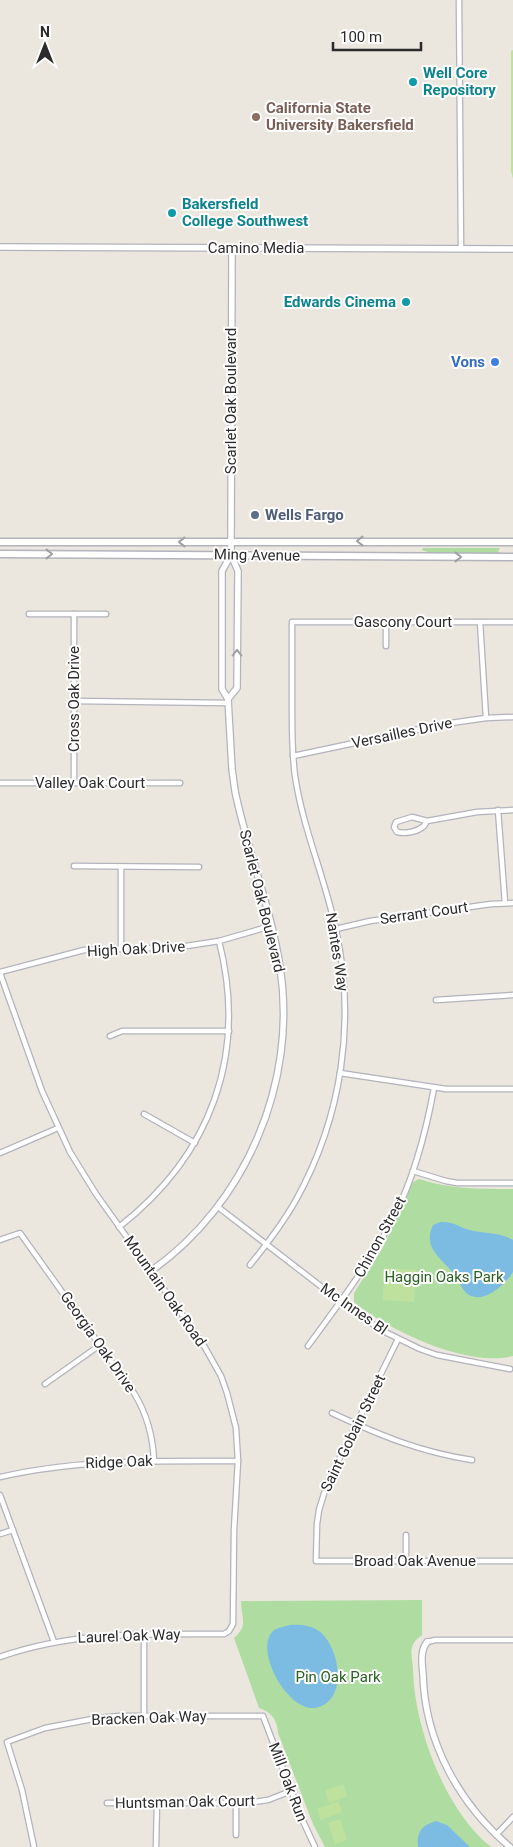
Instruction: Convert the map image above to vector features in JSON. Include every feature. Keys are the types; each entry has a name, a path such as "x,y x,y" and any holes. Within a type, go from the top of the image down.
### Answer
{"main road":[{"name":"Ming Avenue","path":"0,542 513,542"},
{"name":"Ming Avenue","path":"0,554 513,558"}],"street":[{"path":"459,0 461,249"},
{"name":"Camino Media","path":"0,247 513,249"},
{"name":"Scarlet Oak Boulevard","path":"228,701 237,688 238,571 231,555 232,248"},
{"name":"Scarlet Oak Boulevard","path":"151,1271 189,1239 218,1206 238,1177 252,1150 269,1109 278,1072 283,1034 283,990 279,960 235,791 228,701 222,689 222,571 231,555"},
{"path":"29,614 106,614"},
{"name":"Cross Oak Drive","path":"74,614 74,783"},
{"name":"Gascony Court","path":"292,622 513,622"},
{"name":"Nantes Way","path":"250,1265 267,1244 295,1202 313,1166 329,1123 344,1046 345,1007 343,970 336,928 298,794 293,756 292,622"},
{"path":"386,622 386,646"},
{"path":"480,622 486,718"},
{"path":"74,701 228,701"},
{"name":"Versailles Drive","path":"293,756 444,724 486,718 513,717"},
{"name":"Valley Oak Court","path":"0,782 180,783"},
{"path":"498,810 505,903"},
{"path":"427,821 424,826 412,832 397,832 394,827 396,822 412,817 427,821 498,810 513,810"},
{"path":"74,866 200,867"},
{"path":"121,866 121,949"},
{"name":"Serrant Court","path":"336,928 370,921 513,903"},
{"name":"High Oak Drive","path":"0,972 84,950 180,948 219,941 271,926"},
{"path":"119,1227 137,1213 163,1187 195,1143 205,1123 218,1088 223,1071 229,1031 229,994 219,941"},
{"name":"Mountain Oak Road","path":"0,972 39,1082 58,1128 83,1174 203,1344 221,1376 236,1428 238,1461 234,1530 233,1624 229,1631"},
{"path":"436,1000 513,995"},
{"path":"110,1036 122,1031 229,1031"},
{"path":"340,1073 434,1088 513,1089"},
{"name":"Chinon Street","path":"308,1346 360,1274 397,1210 413,1170 424,1134 434,1088"},
{"path":"144,1114 195,1143"},
{"path":"0,1153 58,1128"},
{"path":"413,1170 457,1183 513,1183"},
{"name":"Mc Innes Bl","path":"218,1206 340,1301 375,1326 398,1339 455,1360 510,1369"},
{"name":"Georgia Oak Drive","path":"0,1240 20,1233 140,1402 150,1429 154,1461"},
{"name":"Saint Gobain Street","path":"316,1561 317,1524 322,1497 398,1339"},
{"path":"45,1384 100,1345"},
{"path":"332,1413 403,1444 434,1453 472,1460"},
{"name":"Ridge Oak","path":"0,1477 70,1465 116,1461 238,1461"},
{"path":"0,1495 54,1642"},
{"path":"0,1534 13,1530"},
{"path":"406,1535 406,1561"},
{"name":"Broad Oak Avenue","path":"316,1561 513,1561"},
{"name":"Laurel Oak Way","path":"0,1657 54,1642 94,1636 224,1634 229,1631"},
{"path":"144,1634 144,1716"},
{"path":"510,1847 496,1835 464,1798 442,1759 428,1718 423,1681 423,1648 427,1642 436,1640 513,1640"},
{"name":"Bracken Oak Way","path":"34,1847 22,1790 7,1742 45,1728 82,1720 119,1716 263,1716"},
{"name":"Mill Oak Run","path":"263,1716 291,1792 315,1847"},
{"name":"Huntsman Oak Court","path":"107,1802 257,1802 291,1792"},
{"path":"156,1847 157,1803"},
{"path":"236,1803 236,1835"},
{"path":"496,1835 513,1817"}],"green space":[{"path":"513,50 513,179 511,171 511,51"},
{"path":"423,548 500,548 498,551 500,553 430,553 422,550"},
{"name":"Haggin Oaks Park","path":"419,1179 454,1187 513,1189 513,1356 495,1358 474,1357 452,1352 408,1335 369,1313 354,1302 354,1293 382,1249 413,1182"},
{"path":"384,1268 416,1270 414,1302 383,1300"},
{"name":"Pin Oak Park","path":"422,1600 422,1635 412,1646 411,1655 419,1716 435,1766 446,1790 474,1831 491,1847 325,1847 313,1824 278,1733 275,1720 270,1714 259,1708 234,1638 243,1625 241,1601"},
{"path":"343,1784 347,1796 329,1803 325,1791"},
{"path":"338,1801 342,1812 321,1820 317,1809"},
{"path":"340,1819 347,1840 335,1844 328,1823"}],"water":[{"path":"440,1222 452,1223 466,1229 508,1237 513,1240 513,1272 501,1286 489,1294 477,1297 468,1295 455,1275 439,1258 432,1247 430,1233 433,1225"},
{"path":"290,1625 305,1625 319,1631 326,1638 336,1659 338,1671 334,1693 328,1701 319,1707 308,1708 297,1702 278,1681 272,1668 268,1654 268,1642 272,1632 278,1628"},
{"path":"436,1821 447,1825 470,1847 418,1847 418,1837 421,1830"}],"place":[{"name":"Well Core Repository","path":"413,82"},
{"name":"California State University Bakersfield","path":"256,117"},
{"name":"Bakersfield College Southwest","path":"172,213"},
{"name":"Edwards Cinema","path":"406,302"},
{"name":"Vons","path":"495,362"},
{"name":"Wells Fargo","path":"255,515"}]}
